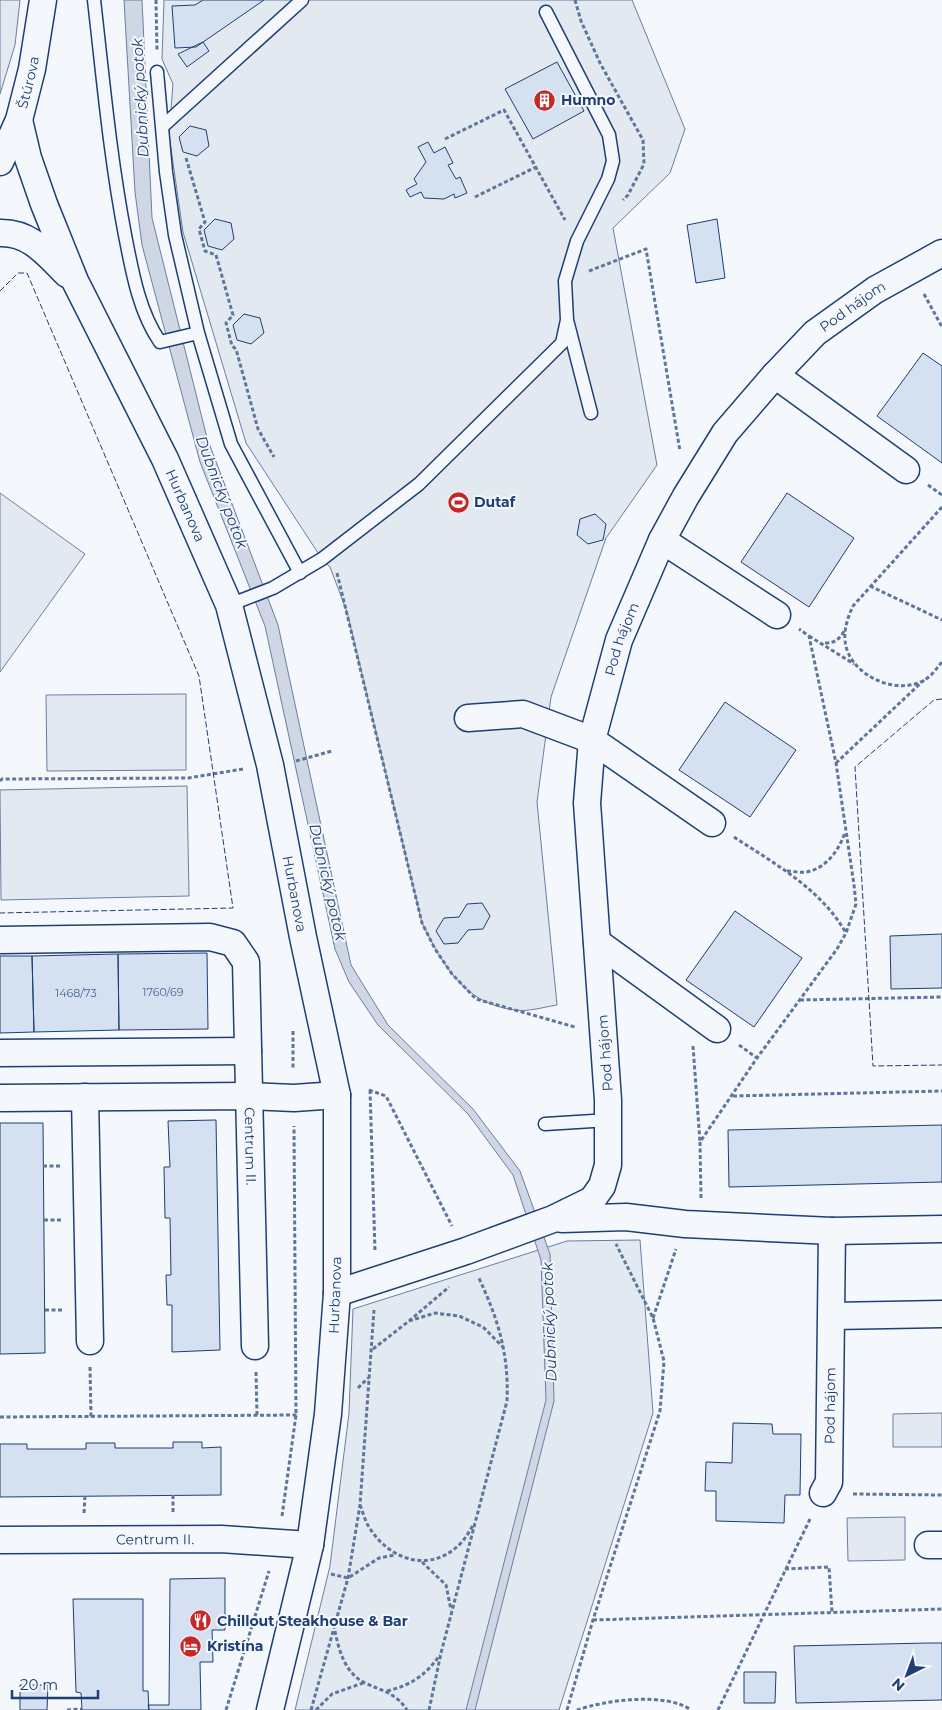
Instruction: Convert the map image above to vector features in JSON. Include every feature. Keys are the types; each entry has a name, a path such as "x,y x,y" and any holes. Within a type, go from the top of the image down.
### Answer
{"street":[{"name":"Štúrova","path":"0,162 19,120 32,69 44,0"},
{"name":"Hurbanova","path":"19,120 28,158 75,281 239,601 303,937 337,1095 337,1292 328,1414 307,1556 270,1710"},
{"path":"0,232 15,232 41,248 75,281"},
{"name":"Pod hájom","path":"619,1227 608,1165 609,1120 587,803 592,740 619,640 662,540 686,496 725,433 775,375 815,333 874,290 942,253"},
{"path":"775,375 906,470"},
{"path":"662,540 777,615"},
{"path":"468,718 523,714 592,740 712,823"},
{"path":"0,940 210,937 233,943 246,962 250,1096"},
{"path":"597,942 717,1029"},
{"path":"0,1053 248,1050"},
{"name":"Centrum II.","path":"0,1098 250,1096 294,1098 337,1095"},
{"name":"Centrum II.","path":"250,1096 255,1346"},
{"path":"85,1097 90,1341"},
{"name":"Pod hájom","path":"553,1220 592,1200 602,1186 608,1165"},
{"path":"337,1292 466,1251 553,1220 619,1227 685,1224 832,1231 942,1229"},
{"name":"Pod hájom","path":"823,1493 829,1482 832,1231"},
{"path":"832,1316 942,1314"},
{"name":"Centrum II.","path":"0,1540 221,1539 307,1556"}],"lane":[{"path":"94,0 114,179 130,260 148,325 160,342 196,333"},
{"path":"162,126 302,0"},
{"path":"546,12 609,135 612,161 608,179 577,241 565,281 567,320 591,413"},
{"path":"157,72 164,153 175,235 196,333 231,444 300,573"},
{"path":"239,601 273,588 300,573 331,552 419,484 562,343 567,320"},
{"path":"545,1124 609,1120"}],"path":[{"path":"156,0 157,72"},
{"path":"445,139 504,110 577,241"},
{"path":"164,153 188,158 206,222 199,229 205,251 216,255 233,315 226,323 232,346 236,349 258,429 274,457"},
{"path":"475,197 536,167"},
{"path":"565,281 646,249 682,461"},
{"path":"910,270 942,327"},
{"path":"824,643 833,643 839,640 845,630 853,606 942,508"},
{"path":"331,552 348,612 422,923 435,949 452,974 476,999 582,1029"},
{"path":"870,586 942,620"},
{"path":"777,615 809,636 824,643 870,677 895,685 925,680"},
{"path":"845,630 846,648 860,669"},
{"path":"700,1142 846,933 856,904 836,763 809,636"},
{"path":"836,763 942,662"},
{"path":"937,668 942,668"},
{"path":"290,763 332,751"},
{"path":"0,781 2,779 188,778 245,768"},
{"path":"712,823 786,870 835,914 846,933"},
{"path":"786,870 807,872 829,860 841,846 846,831"},
{"path":"800,1000 942,997"},
{"path":"653,1318 691,1203 701,1203 700,1142 693,1043"},
{"path":"311,1710 348,1578 360,1505 368,1378 373,1349 375,1280 370,1090"},
{"path":"337,1095 370,1090 386,1096 466,1251 496,1315 505,1349 508,1375 507,1401 441,1653 429,1710"},
{"path":"732,1096 942,1091"},
{"path":"567,1710 593,1620 660,1411 664,1361 653,1318 619,1227"},
{"path":"373,1349 452,1285"},
{"path":"409,1320 435,1313 459,1316 483,1326 505,1349"},
{"path":"90,1341 91,1417"},
{"path":"255,1346 257,1415"},
{"path":"0,1417 328,1414 368,1378"},
{"path":"718,1710 823,1493 942,1495"},
{"path":"360,1505 368,1526 396,1555"},
{"path":"348,1578 380,1558 396,1555 422,1561 437,1558 461,1543 476,1521"},
{"path":"307,1556 348,1578"},
{"path":"422,1561 446,1585 452,1613"},
{"path":"785,1569 829,1567 832,1612"},
{"path":"593,1620 942,1608"},
{"path":"334,1629 341,1656 351,1672 364,1683 386,1691 401,1700 407,1710"},
{"path":"386,1691 405,1686 422,1677 441,1653"},
{"path":"316,1710 332,1694 364,1683"},
{"path":"577,1710 619,1701 659,1700 691,1710"},
{"path":"67,1710 82,1710"}],"shaded area":[{"path":"0,0 20,0 15,45 0,94"},
{"name":"Dutaf","path":"164,0 632,0 685,129 670,173 613,228 657,465 606,538 551,697 537,802 557,1005 531,1010 515,1010 482,1000 457,980 438,953 422,923 347,612 330,567 322,559 246,443 183,232 169,135 173,84 162,59"},
{"path":"0,493 85,554 0,672"},
{"path":"186,694 186,770 47,771 46,695"},
{"path":"187,786 189,896 1,900 0,790"},
{"path":"640,1240 653,1413 559,1710 295,1710 330,1566 349,1413 353,1309 567,1241"},
{"path":"942,1413 942,1447 893,1447 893,1414"},
{"path":"905,1517 905,1560 848,1561 847,1518"}],"water":[{"name":"Dubnický potok","path":"124,0 142,0 152,218 207,438 278,625 351,965 388,1025 473,1109 520,1171 550,1254 554,1401 475,1710 466,1710 546,1400 541,1260 513,1175 468,1114 378,1025 349,982 335,949 265,626 200,462 142,245 135,192"}],"building":[{"path":"203,0 264,0 196,47 175,48 172,6 195,5"},
{"path":"203,42 209,51 187,67 178,54"},
{"name":"Humno","path":"557,62 584,111 533,139 505,89"},
{"path":"190,126 206,130 209,146 197,156 183,152 179,137"},
{"path":"428,142 434,153 445,147 453,163 448,165 456,179 460,177 467,193 455,198 454,194 444,199 424,198 421,192 410,197 406,190 417,184 414,179 426,162 418,147"},
{"path":"215,219 231,223 234,239 222,250 208,246 204,230"},
{"path":"717,219 725,278 696,283 687,225"},
{"path":"244,314 260,318 264,333 251,344 237,340 233,325"},
{"path":"923,353 942,366 942,463 877,416"},
{"path":"787,493 854,538 809,607 741,562"},
{"path":"595,514 606,524 603,540 588,544 577,535 580,519"},
{"path":"725,702 796,750 750,817 679,770"},
{"path":"482,903 490,916 483,929 468,930 458,943 444,944 436,931 444,918 459,917 467,904"},
{"path":"735,911 802,958 754,1027 686,980"},
{"path":"942,934 942,988 891,989 890,936"},
{"path":"207,953 208,1029 119,1030 118,954"},
{"path":"118,954 119,1030 34,1032 32,956"},
{"path":"0,956 32,956 34,1032 0,1033"},
{"path":"216,1120 220,1350 172,1352 172,1305 167,1305 166,1275 171,1275 170,1218 165,1218 164,1167 170,1167 168,1121"},
{"path":"0,1123 43,1123 45,1353 0,1354"},
{"path":"942,1125 942,1182 729,1187 728,1130"},
{"path":"733,1423 772,1424 773,1434 801,1434 800,1495 785,1495 784,1523 716,1521 716,1491 705,1491 706,1462 732,1463"},
{"path":"173,1442 202,1442 202,1448 221,1447 221,1495 0,1497 0,1444 27,1444 27,1449 86,1449 86,1443 115,1443 115,1448 173,1448"},
{"name":"Kristína","path":"225,1578 225,1630 212,1630 213,1662 200,1662 201,1710 149,1710 148,1705 169,1705 170,1579"},
{"path":"73,1599 143,1599 143,1691 148,1691 149,1710 82,1710 81,1693 76,1692"},
{"path":"942,1643 942,1700 796,1703 794,1646"},
{"path":"744,1672 776,1672 775,1703 744,1703"},
{"path":"20,1685 48,1685 47,1710 20,1710"}],"fence":[{"path":"0,291 18,273 27,273 199,676 233,908 0,913"},
{"path":"942,699 934,700 855,767 873,1066 942,1065"}],"place":[{"name":"Humno","path":"545,100"},
{"name":"Dutaf","path":"458,502"},
{"name":"Chillout Steakhouse & Bar","path":"201,1621"},
{"name":"Kristína","path":"191,1646"}]}
